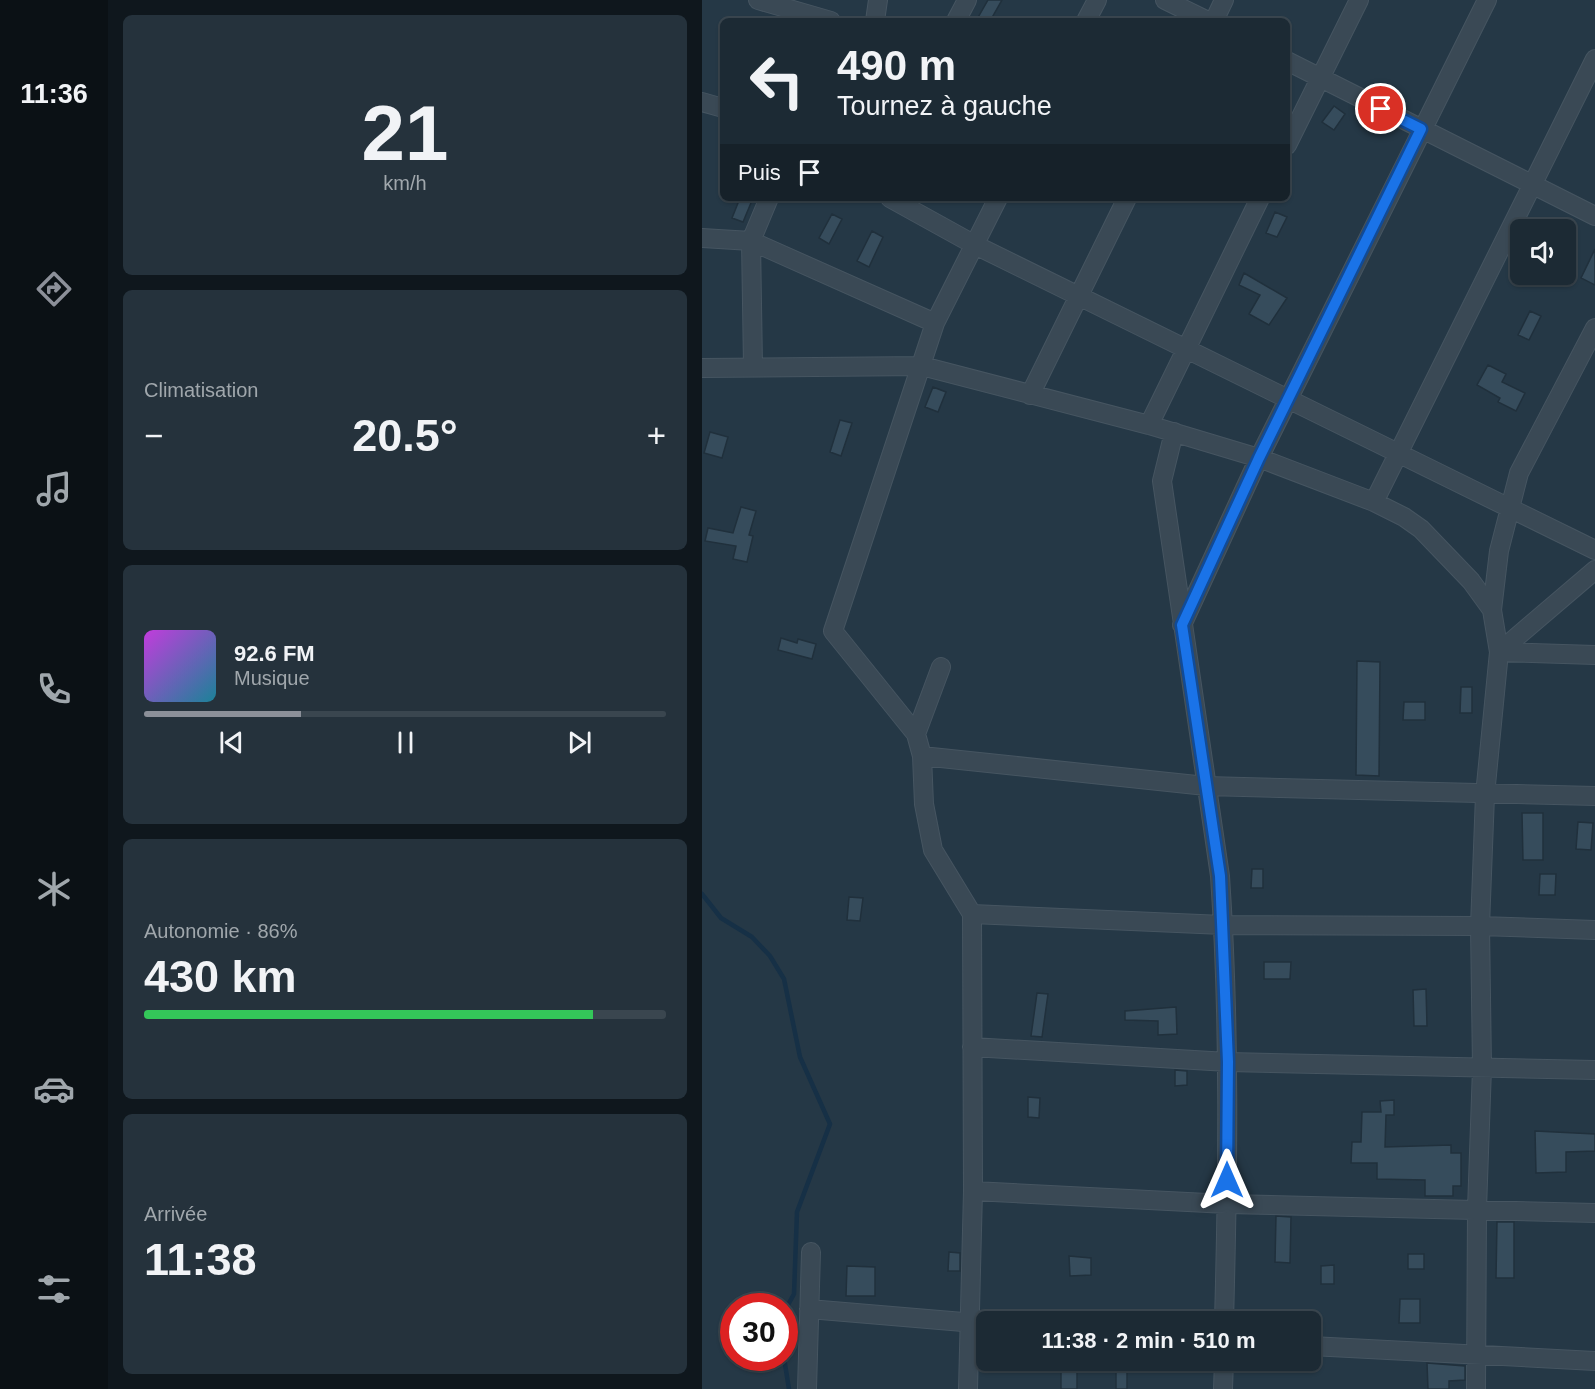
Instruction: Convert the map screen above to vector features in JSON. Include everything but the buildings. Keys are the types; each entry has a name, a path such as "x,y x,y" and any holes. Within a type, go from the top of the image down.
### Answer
{"street":[{"path":"758,0 821,18"},
{"path":"875,18 878,0"},
{"path":"958,18 967,0"},
{"path":"1087,18 1096,0"},
{"path":"1165,0 1202,18"},
{"path":"1215,18 1224,0"},
{"path":"1290,139 1359,0"},
{"path":"1182,625 1288,398 1487,0"},
{"path":"1374,502 1595,59"},
{"path":"1290,63 1595,216"},
{"path":"702,102 720,107"},
{"path":"753,366 751,241 768,201"},
{"path":"896,201 975,244 1595,550"},
{"path":"978,1311 973,1191 972,914 933,850 924,804 922,756 916,734 833,631 935,323 996,201"},
{"path":"1030,395 1126,201"},
{"path":"1149,425 1259,201"},
{"path":"702,238 751,241 935,323"},
{"path":"1476,1389 1477,1209 1482,1068 1480,926 1485,795 1498,652 1492,610 1499,551 1519,473 1595,328"},
{"path":"702,368 922,366 1149,425 1259,458 1374,502 1404,516 1421,529 1471,581 1492,610"},
{"path":"1174,432 1162,481 1220,876 1223,925 1228,1062 1224,1311"},
{"path":"1498,652 1595,570"},
{"path":"1498,652 1595,655"},
{"path":"916,734 941,667"},
{"path":"922,756 1206,786 1485,795 1595,796"},
{"path":"972,914 1223,925 1480,926 1595,930"},
{"path":"972,1047 1228,1062 1595,1070"},
{"path":"973,1191 1227,1204 1595,1213"},
{"path":"807,1389 811,1252"},
{"path":"809,1309 976,1324"},
{"path":"968,1389 976,1342"},
{"path":"1321,1347 1595,1361"},
{"path":"1223,1389 1224,1371"}],"waterway":[{"path":"702,894 721,918 752,937 770,956 784,979 800,1057 830,1124 797,1212 794,1293"},
{"path":"786,1371 789,1389"}],"route":[{"path":"1227,1180 1228,1062 1220,876 1182,625 1259,458 1421,129 1381,109"}]}
